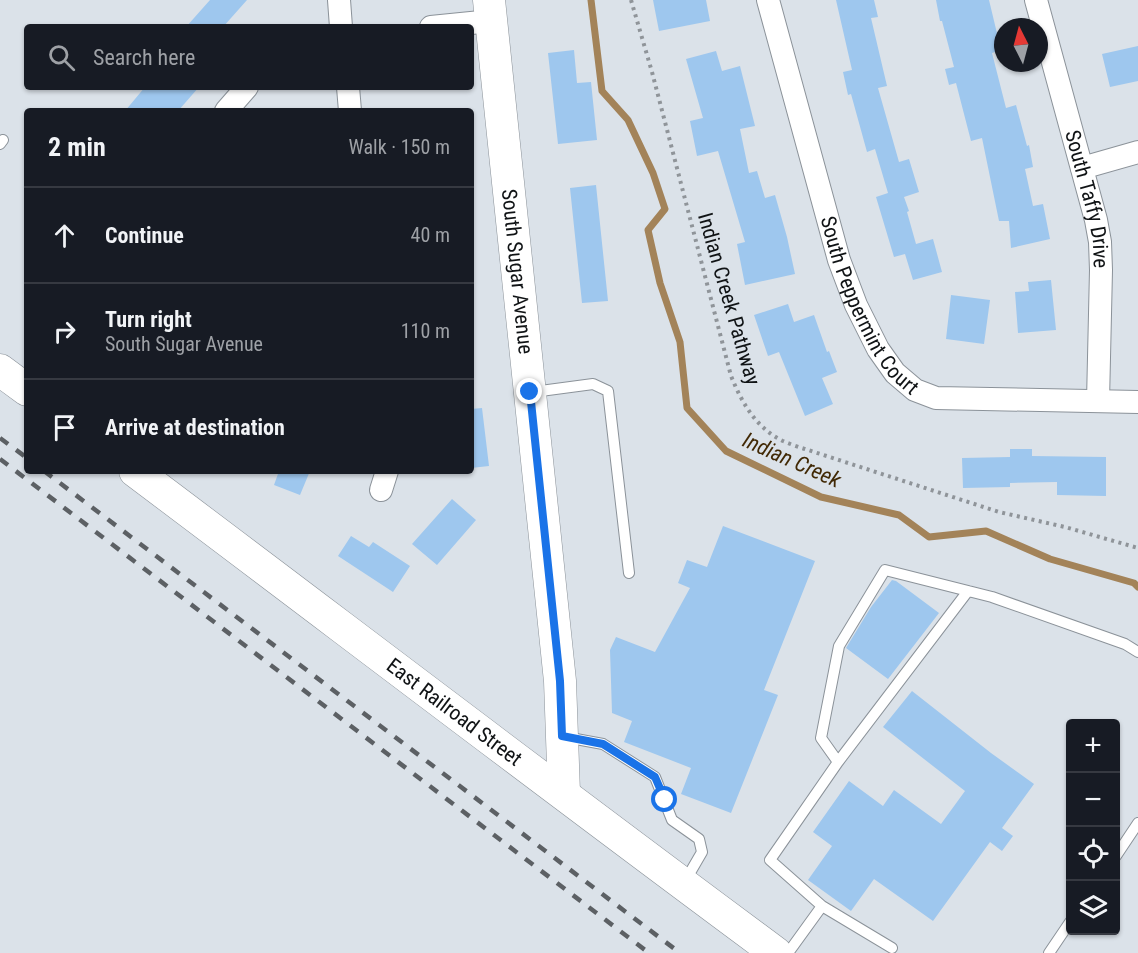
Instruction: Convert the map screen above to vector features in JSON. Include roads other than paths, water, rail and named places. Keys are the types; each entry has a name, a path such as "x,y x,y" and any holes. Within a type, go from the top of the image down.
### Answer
{"street":[{"path":"339,0 341,24"},
{"name":"South Peppermint Court","path":"768,0 838,260 856,305 878,349 895,373 915,390 936,398 1138,402"},
{"name":"South Taffy Drive","path":"1036,0 1100,242 1098,401"},
{"path":"441,24 490,10"},
{"name":"South Sugar Avenue","path":"490,10 560,681 564,793"},
{"path":"229,108 244,90"},
{"path":"348,90 350,108"},
{"path":"1082,168 1138,152"},
{"path":"0,370 24,388"},
{"name":"East Railroad Street","path":"139,474 776,953"}],"lane":[{"path":"530,392 593,384 608,391 629,573"},
{"path":"838,762 821,738 839,646 885,570 992,597 1125,644 1138,652"},
{"path":"892,948 822,906 770,860 838,762 968,591"},
{"path":"562,736 603,744 655,777 672,820 699,839 702,852 684,884"},
{"path":"1120,850 1138,823"},
{"path":"788,953 822,906"},
{"path":"1049,953 1066,929"}],"waterway":[{"name":"Indian Creek","path":"591,0 602,91 628,120 653,173 665,209 648,230 660,283 680,342 687,408 726,451 821,497 899,515 929,537 986,531 1050,559 1134,583 1138,587"}],"railway":[{"path":"0,438 24,456"},
{"path":"0,459 649,953"},
{"path":"48,474 680,953"}]}
